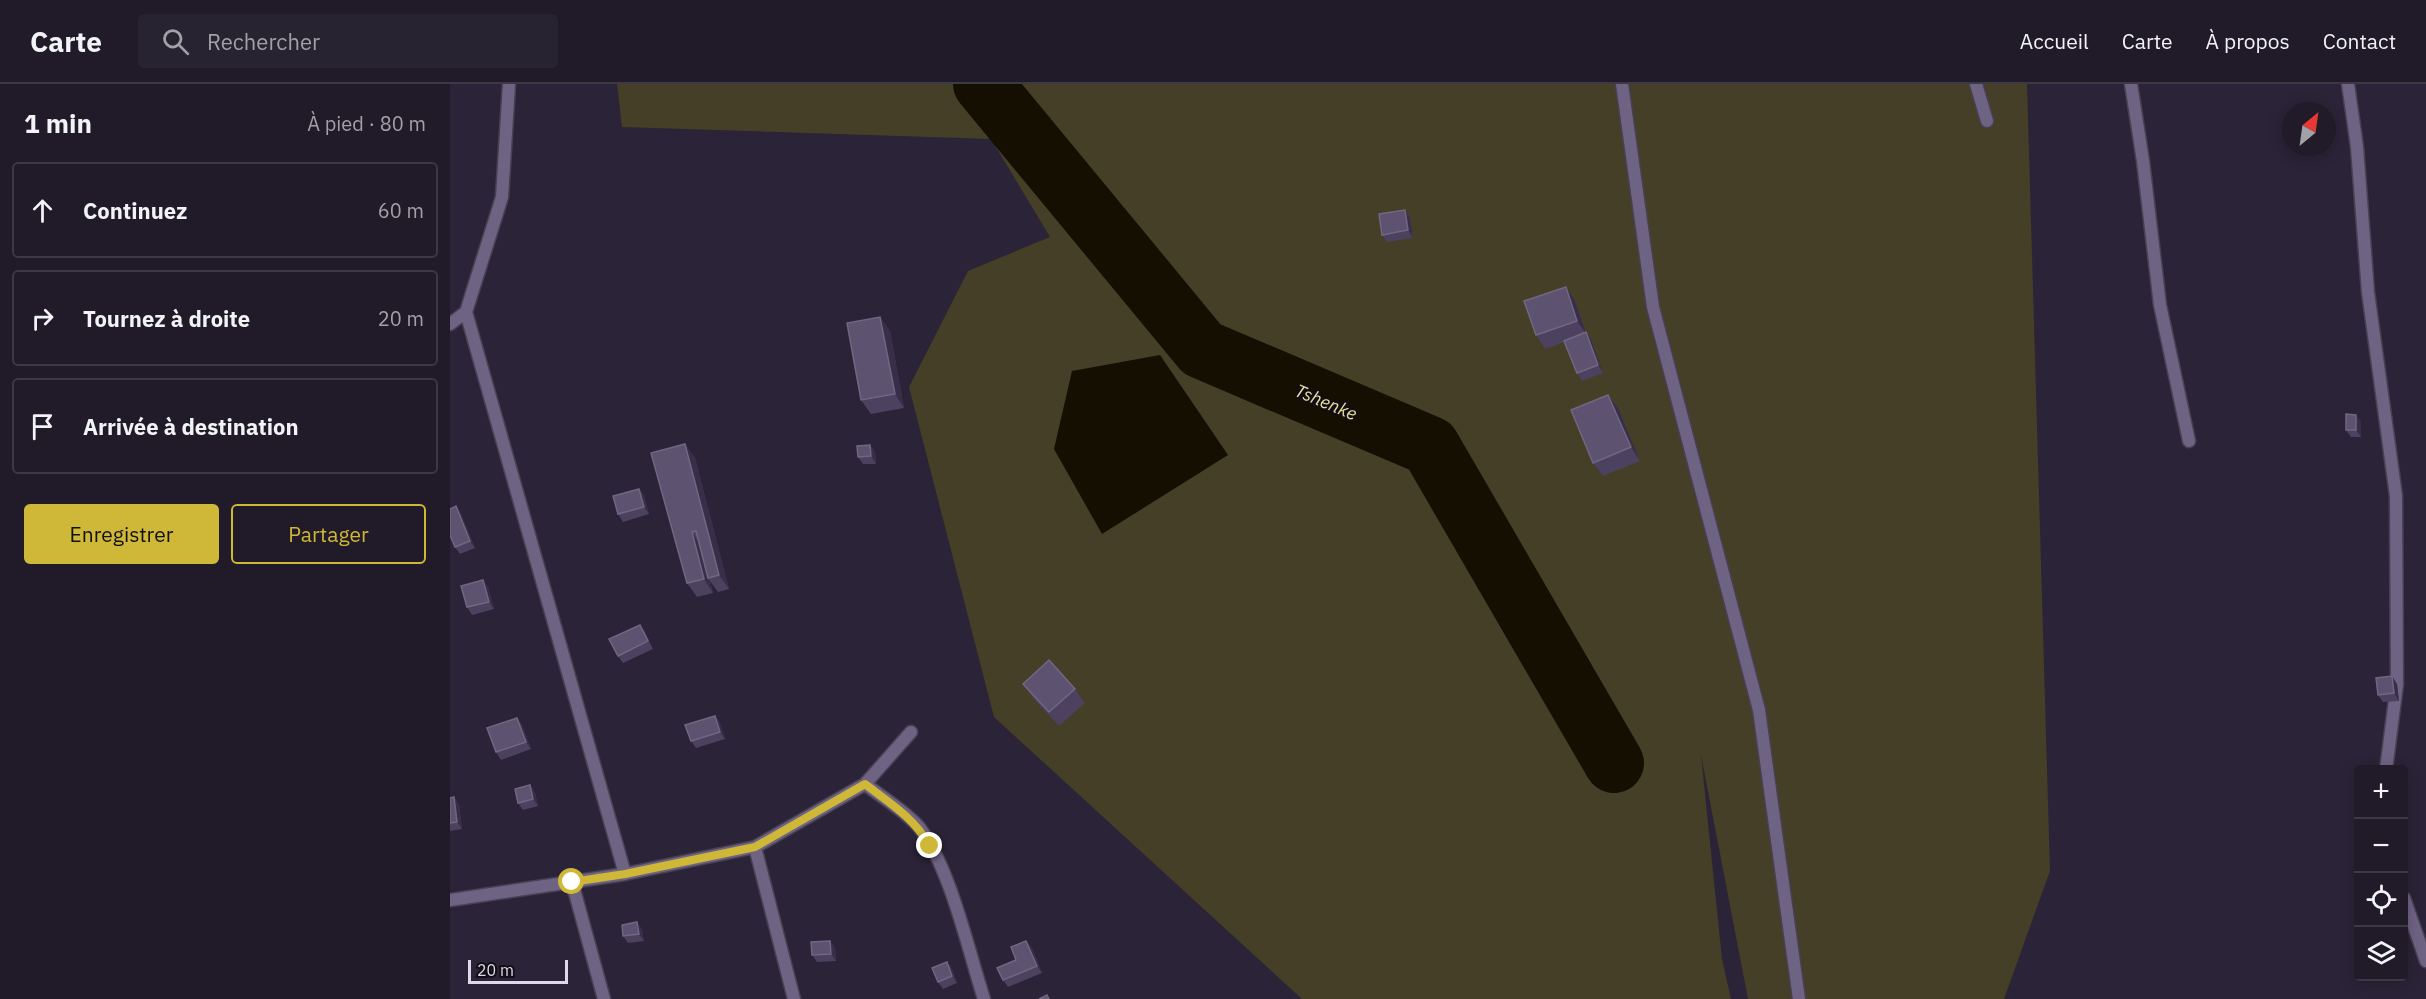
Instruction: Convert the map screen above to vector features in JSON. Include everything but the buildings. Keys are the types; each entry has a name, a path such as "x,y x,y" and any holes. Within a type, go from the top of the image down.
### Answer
{"street":[{"path":"509,84 502,197 466,312 625,874"},
{"path":"1622,84 1653,307 1760,710 1799,999"},
{"path":"1976,84 1987,121"},
{"path":"2131,84 2143,161 2160,305 2189,441"},
{"path":"2348,84 2357,147 2368,292 2396,496 2397,684 2387,765"},
{"path":"450,324 466,312"},
{"path":"450,900 625,874 755,847 865,784 911,732"},
{"path":"865,784 902,811 919,828 944,871 984,999"},
{"path":"755,847 794,999"},
{"path":"572,882 604,999"},
{"path":"2408,912 2426,961"}],"shaded area":[{"path":"617,84 2027,84 2050,871 2004,999 1748,999 1701,755 1722,959 1731,999 1302,999 994,717 909,387 968,271 1050,237 991,139 622,127"},
{"path":"1160,355 1228,455 1102,534 1054,449 1072,371"}],"waterway":[{"name":"Tshenke","path":"983,84 1202,349 1430,446 1614,763"}],"route":[{"path":"572,882 625,874 755,847 865,784 902,811 919,828 930,846"}]}
